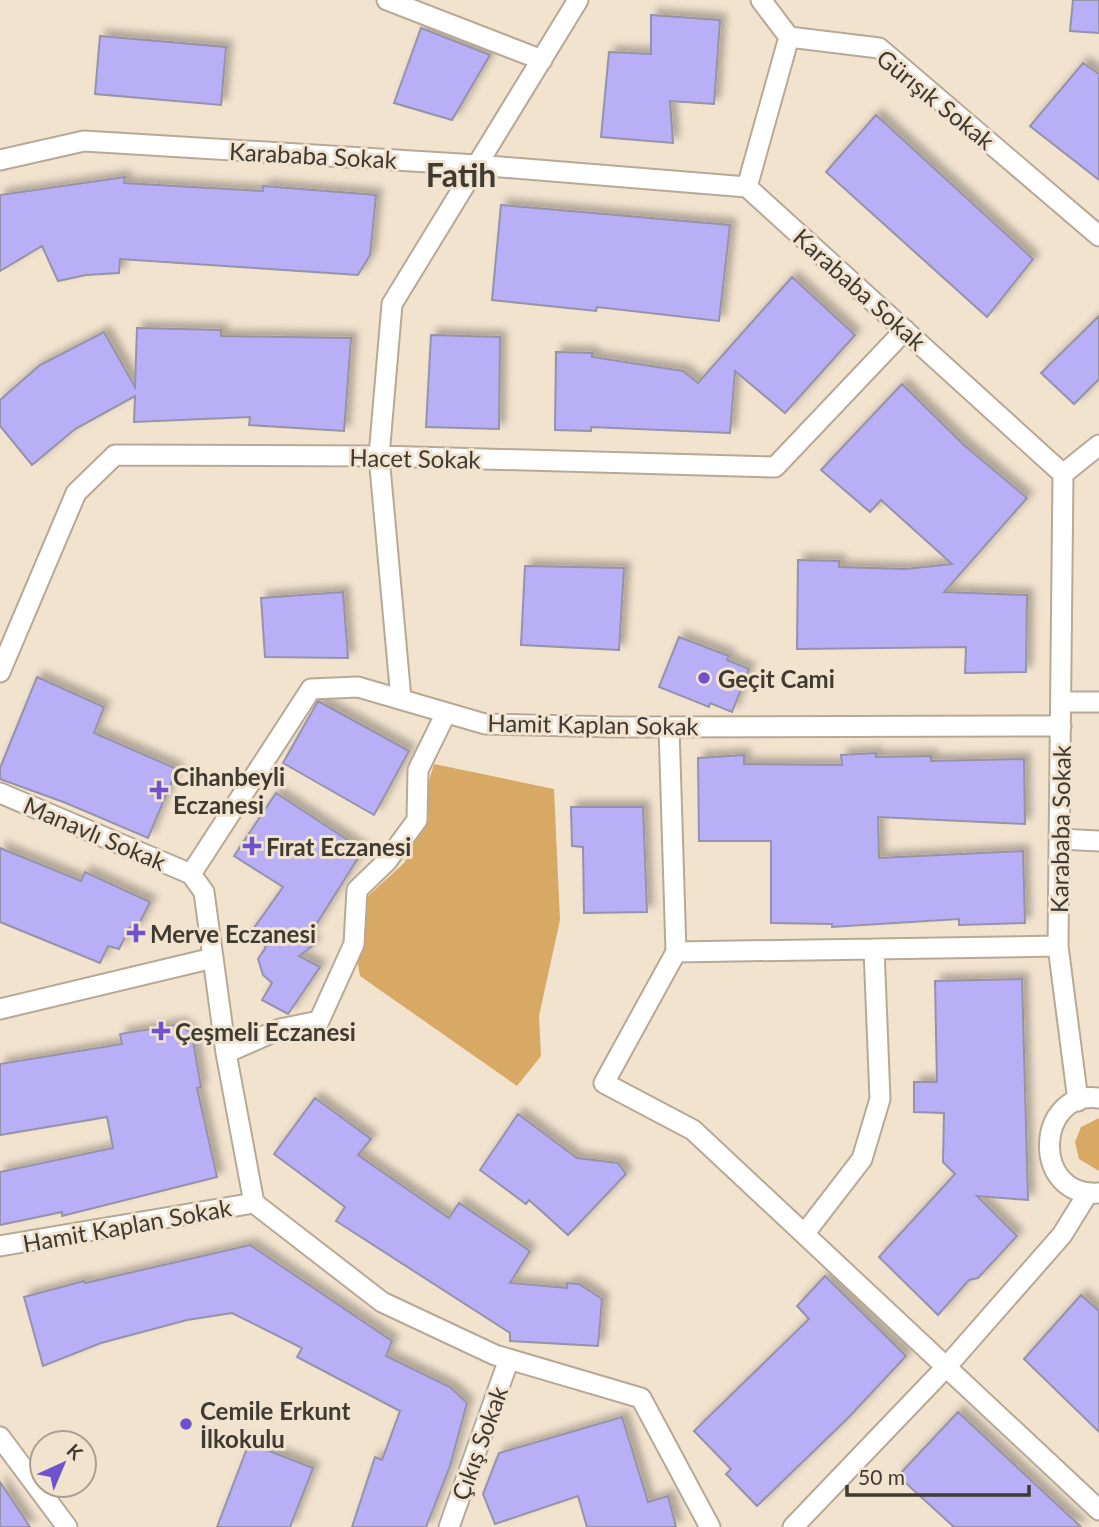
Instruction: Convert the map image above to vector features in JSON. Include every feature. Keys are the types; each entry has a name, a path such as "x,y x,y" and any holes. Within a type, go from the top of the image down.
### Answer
{"street":[{"path":"387,0 542,60"},
{"path":"401,699 379,456 392,304 578,0"},
{"path":"747,187 789,37 761,0"},
{"name":"Gürışık Sokak","path":"789,37 879,48 1099,236"},
{"name":"Karababa Sokak","path":"0,160 84,141 477,165 747,187 1063,474 1058,946 1077,1101"},
{"name":"Hacet Sokak","path":"0,672 76,493 115,455 379,456 775,467 905,330"},
{"path":"1063,474 1099,445"},
{"name":"Hamit Kaplan Sokak","path":"710,1527 641,1398 509,1359 382,1302 254,1203 226,1053 204,892 191,874 311,689 358,687 485,724 669,727 1061,726"},
{"path":"1061,702 1099,702"},
{"path":"226,1053 280,1029 318,1021 354,944 357,890 387,861 417,820 418,770 446,713"},
{"path":"669,727 676,952 604,1083 693,1130 948,1365 1099,1510"},
{"name":"Manavlı Sokak","path":"0,793 191,874"},
{"path":"1060,839 1099,841"},
{"path":"676,952 1058,946"},
{"path":"805,1233 862,1159 880,1099 874,949"},
{"path":"0,1009 213,958"},
{"path":"793,1527 948,1365 1062,1235 1093,1193 1065,1182 1055,1171 1049,1155 1048,1139 1054,1123 1064,1110 1077,1101 1099,1098"},
{"name":"Hamit Kaplan Sokak","path":"0,1246 254,1203"},
{"name":"Çıkış Sokak","path":"449,1527 509,1359"},
{"path":"0,1437 66,1527"}],"shaded area":[{"path":"434,764 554,789 560,920 539,1016 541,1056 517,1086 360,976 351,924 368,896 405,862"},
{"path":"1099,1118 1099,1171 1079,1159 1075,1142 1081,1127"}],"building":[{"path":"1073,0 1099,0 1099,33 1070,31"},
{"path":"651,15 720,20 714,104 670,101 673,143 601,137 609,52 651,54"},
{"path":"421,28 490,55 452,120 394,103"},
{"path":"100,36 226,47 221,105 95,94"},
{"path":"1083,63 1099,74 1099,180 1030,126"},
{"path":"876,115 1033,259 987,317 826,172"},
{"path":"125,177 124,183 263,191 263,186 376,195 370,255 358,275 120,259 119,273 86,275 58,281 42,246 0,271 0,195"},
{"path":"501,205 730,225 719,321 597,307 596,311 492,300"},
{"path":"792,277 855,335 785,413 735,371 730,433 591,427 591,431 555,430 556,352 592,353 592,357 683,371 698,383"},
{"path":"1099,316 1099,379 1074,404 1041,373"},
{"path":"137,328 221,330 221,336 351,338 344,431 249,425 250,417 134,422 135,396 75,429 32,465 0,426 0,400 40,365 104,332 135,387"},
{"path":"431,335 500,337 499,429 426,427"},
{"path":"902,384 964,445 1027,498 944,592 1027,595 1026,672 965,673 966,647 797,649 798,560 839,561 839,567 906,569 952,564 881,500 870,512 821,470"},
{"path":"525,566 624,568 619,650 521,645"},
{"path":"343,592 348,658 265,657 261,598"},
{"name":"Geçit Cami","path":"679,637 729,656 727,660 749,669 732,712 710,703 709,707 659,687"},
{"path":"37,677 104,707 94,733 177,769 148,838 66,803 0,779 0,768"},
{"path":"318,701 409,751 374,815 283,763"},
{"path":"876,753 876,757 931,756 931,761 1024,759 1025,824 878,817 879,858 1023,851 1025,923 959,925 959,919 832,927 832,924 771,923 771,841 699,841 698,758 744,755 744,764 842,765 841,755"},
{"path":"276,793 363,850 307,939 315,944 299,956 320,967 288,1014 262,1000 272,983 263,975 258,959 266,947 249,935 283,887 234,856"},
{"path":"571,807 643,807 647,912 584,913 583,847 572,846"},
{"path":"0,848 81,881 85,872 150,902 136,930 130,927 119,949 108,946 100,963 0,922"},
{"path":"1022,979 1028,1200 977,1196 1017,1236 978,1278 969,1280 938,1315 879,1257 955,1174 943,1162 944,1113 914,1112 914,1082 937,1082 935,981"},
{"path":"181,1024 192,1035 201,1087 197,1088 217,1177 62,1216 62,1212 0,1225 0,1172 113,1148 107,1117 0,1135 0,1064 122,1044 120,1034"},
{"path":"315,1098 371,1139 358,1155 449,1218 459,1203 530,1251 510,1283 567,1288 567,1283 579,1284 602,1299 598,1346 510,1341 510,1333 336,1221 345,1207 274,1154"},
{"path":"518,1114 577,1158 618,1163 626,1174 568,1235 529,1200 526,1204 480,1170"},
{"path":"250,1245 392,1341 386,1356 450,1387 467,1403 450,1466 426,1527 352,1527 375,1457 382,1460 400,1411 297,1357 302,1348 232,1313 187,1320 101,1343 43,1366 24,1297 84,1281 85,1283"},
{"path":"825,1276 906,1356 849,1417 757,1506 726,1474 731,1469 694,1431 809,1319 797,1306"},
{"path":"1081,1295 1099,1311 1099,1432 1024,1359"},
{"path":"958,1412 1081,1527 954,1527 898,1476"},
{"path":"622,1417 648,1502 668,1496 676,1527 587,1527 578,1496 495,1524 483,1494 499,1453"},
{"path":"249,1443 313,1468 290,1527 217,1527"},
{"path":"0,1482 30,1527 0,1527"}],"place":[{"name":"Geçit Cami","path":"704,678"},
{"name":"Cihanbeyli Eczanesi","path":"159,790"},
{"name":"Fırat Eczanesi","path":"252,846"},
{"name":"Merve Eczanesi","path":"136,933"},
{"name":"Çeşmeli Eczanesi","path":"161,1031"},
{"name":"Cemile Erkunt İlkokulu","path":"186,1424"}],"district":[{"name":"Fatih","path":"461,174"}]}
